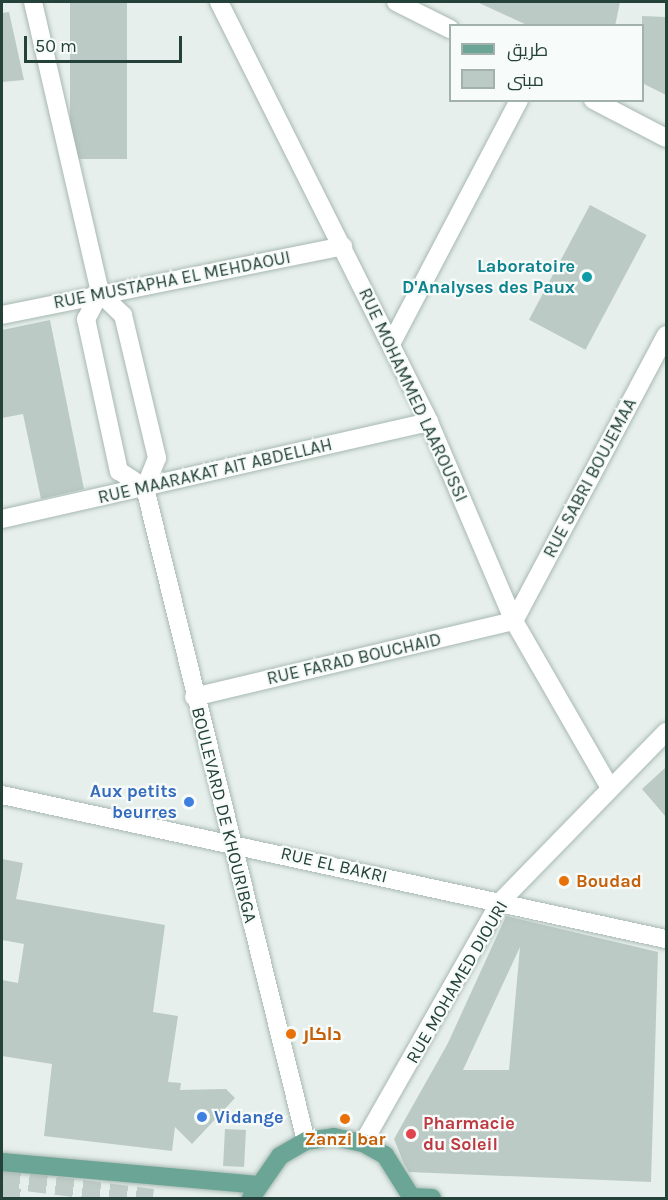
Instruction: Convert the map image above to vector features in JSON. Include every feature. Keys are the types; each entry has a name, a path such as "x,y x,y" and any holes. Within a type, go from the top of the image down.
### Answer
{"main road":[{"path":"2,1162 255,1192 275,1161 306,1141 334,1137 363,1143 397,1167 412,1198 432,1198"}],"street":[{"path":"33,2 100,293 123,315 157,458 145,488 119,471 86,319 100,293"},
{"name":"RUE MOHAMMED LAAROUSSI","path":"219,2 429,422 514,621 609,786"},
{"path":"396,2 449,28"},
{"path":"390,344 518,102"},
{"path":"597,102 666,138"},
{"name":"RUE MUSTAPHA EL MEHDAOUI","path":"2,315 100,293 343,246"},
{"name":"RUE SABRI BOUJEMAA","path":"514,621 666,335"},
{"name":"RUE MAARAKAT AIT ABDELLAH","path":"2,519 429,422"},
{"name":"BOULEVARD DE KHOURIBGA","path":"145,488 194,697 234,842 306,1141"},
{"name":"RUE FARAD BOUCHAID","path":"194,697 514,621"},
{"name":"RUE MOHAMED DIOURI","path":"363,1143 500,902 609,786 666,732"},
{"name":"RUE EL BAKRI","path":"2,795 234,842 666,939"}],"building":[{"path":"70,2 127,2 127,159 70,159"},
{"path":"477,2 620,2 615,24 525,24"},
{"path":"9,12 24,80 2,82 2,13"},
{"path":"642,16 666,17 666,95 644,84 644,24 642,24"},
{"name":"Laboratoire D'Analyses des Paux","path":"590,205 647,235 585,350 529,320"},
{"path":"50,320 84,489 41,499 23,414 2,418 2,330"},
{"path":"666,767 666,817 642,789"},
{"path":"2,859 23,863 16,899 165,925 153,1012 178,1016 168,1082 181,1083 180,1090 226,1089 235,1098 192,1144 175,1127 172,1151 44,1136 52,1064 2,1056 2,980 18,983 24,944 2,940"},
{"path":"506,916 658,952 651,1182 409,1172 394,1139 448,1043","holes":["520,947 509,1070 463,1070"]},
{"path":"225,1129 246,1130 244,1167 223,1166"}],"tunnel":[{"path":"2,1179 153,1198"},
{"path":"2,1196 22,1198"}],"place":[{"name":"Laboratoire D'Analyses des Paux","path":"587,277"},
{"name":"Aux petits beurres","path":"189,802"},
{"name":"Boudad","path":"564,881"},
{"name":"داكار","path":"291,1034"},
{"name":"Vidange","path":"202,1117"},
{"name":"Zanzi bar","path":"345,1119"},
{"name":"Pharmacie du Soleil","path":"411,1134"}]}
